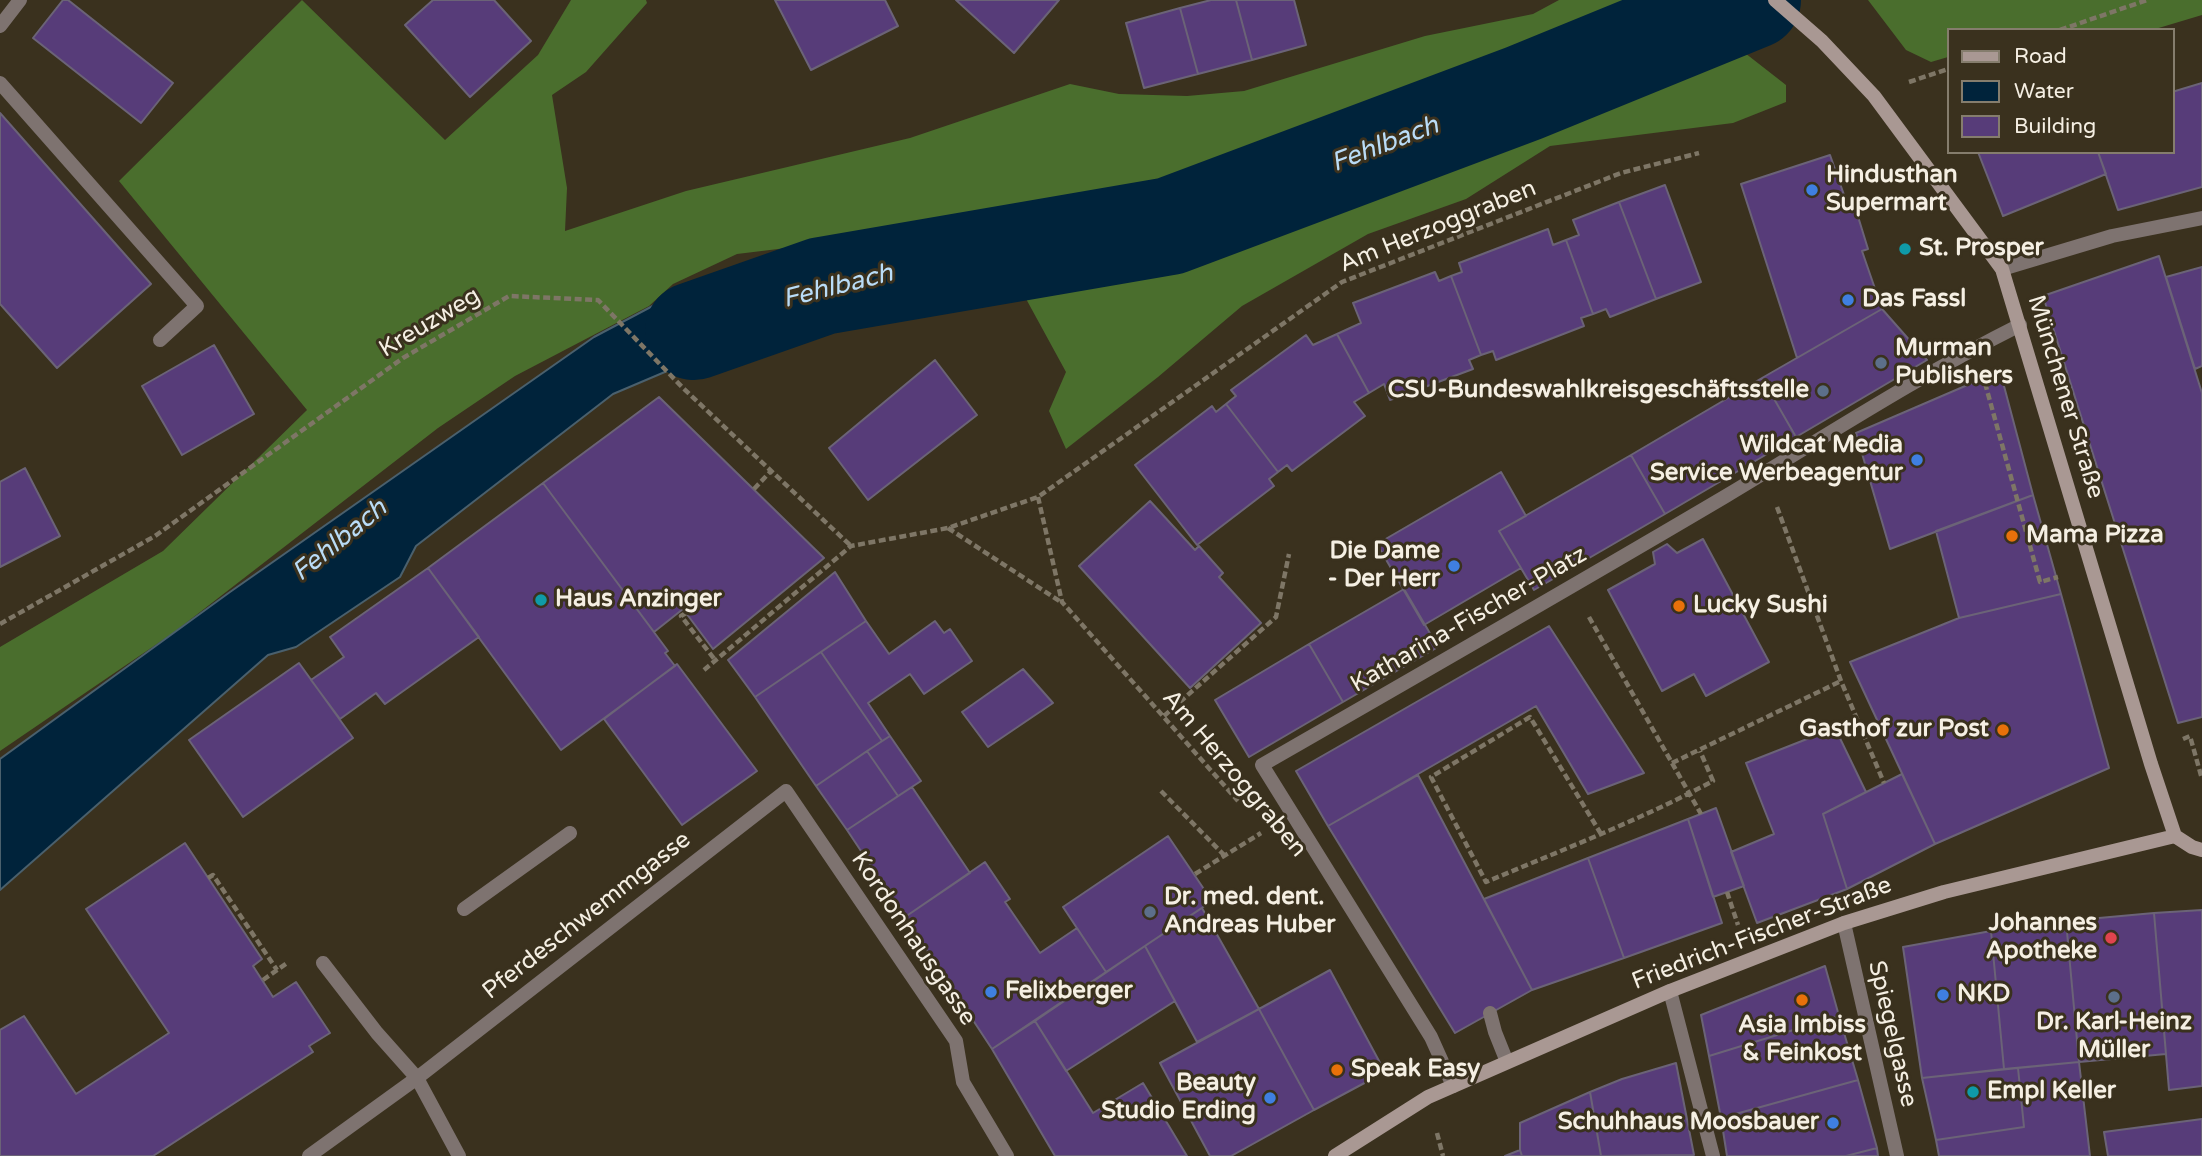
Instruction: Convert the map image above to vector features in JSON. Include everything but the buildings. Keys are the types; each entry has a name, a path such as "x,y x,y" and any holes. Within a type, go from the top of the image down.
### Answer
{"street":[{"path":"0,26 20,0"},
{"name":"Münchener Straße","path":"1775,0 1822,41 1874,96 2002,270 2175,836"},
{"path":"0,83 197,306 160,340"},
{"path":"2002,270 2112,236 2202,218"},
{"name":"Katharina-Fischer-Platz","path":"1453,1086 1431,1037 1262,765 1572,587 1935,371 2020,325"},
{"name":"Pferdeschwemmgasse","path":"310,1156 417,1079 786,791"},
{"name":"Kordonhausgasse","path":"786,791 956,1041 963,1082 1007,1156"},
{"path":"464,909 570,833"},
{"path":"2175,836 2202,850"},
{"name":"Friedrich-Fischer-Straße","path":"1335,1156 1429,1097 1453,1086 1670,991 1844,923 1944,892 2175,836"},
{"name":"Spiegelgasse","path":"1844,923 1896,1156"},
{"path":"323,963 377,1033 417,1079 458,1156"},
{"path":"1670,991 1713,1156"},
{"path":"1490,1013 1494,1032 1507,1062"}],"path":[{"path":"2066,28 2147,0"},
{"path":"1906,83 1946,70"},
{"name":"Am Herzoggraben","path":"851,546 948,528 1038,497 1342,282 1621,173 1699,153"},
{"name":"Kreuzweg","path":"0,624 155,536 403,358 509,296 598,300 683,388 851,546"},
{"path":"1984,378 2040,582 2057,578"},
{"path":"754,489 771,471"},
{"path":"1764,473 1841,681 1884,783"},
{"name":"Am Herzoggraben","path":"1038,497 1062,602 1246,810"},
{"path":"948,528 1062,602"},
{"path":"704,670 851,546"},
{"path":"1164,716 1276,617 1289,554"},
{"path":"1572,587 1700,814"},
{"path":"686,613 681,616 715,660"},
{"path":"1672,763 1841,681"},
{"path":"1601,834 1530,717 1431,777 1486,883 1601,834 1664,807 1713,781 1700,751"},
{"path":"2183,739 2189,736 2202,779"},
{"path":"1161,792 1225,856"},
{"path":"1195,874 1265,831"},
{"path":"208,878 213,874 259,949 279,969 263,980"},
{"path":"1727,892 1742,936"},
{"path":"1436,1125 1443,1156"}],"green space":[{"path":"302,0 445,140 538,55 571,0 646,0 647,3 586,72 552,95 567,188 565,231 686,191 910,138 1070,84 1119,94 1187,96 1244,91 1425,36 1533,14 1559,0 1677,0 1786,85 1786,102 1733,123 1550,146 1466,199 1368,234 1242,306 1158,377 1066,449 1049,411 1066,372 1007,264 833,306 811,245 737,254 673,284 649,306 515,376 438,428 173,633 0,751 0,647 163,551 307,410 119,181"},
{"path":"1868,0 2202,0 2202,15 2159,28 1946,28 1946,58 1931,62 1906,50"}],"water":[{"path":"759,265 804,272 822,286 811,310 613,394 416,546 400,577 296,647 268,655 0,890 0,759 230,592 594,337 698,282"}],"waterway":[{"name":"Fehlbach","path":"694,331 822,286 1170,226 1524,93 1752,0"}],"place":[{"name":"Hindusthan Supermart","path":"1812,190"},
{"name":"St. Prosper","path":"1905,249"},
{"name":"Das Fassl","path":"1848,300"},
{"name":"Murman Publishers","path":"1881,363"},
{"name":"CSU-Bundeswahlkreisgeschäftsstelle","path":"1823,391"},
{"name":"Wildcat Media Service Werbeagentur","path":"1917,460"},
{"name":"Mama Pizza","path":"2012,536"},
{"name":"Die Dame - Der Herr","path":"1454,566"},
{"name":"Haus Anzinger","path":"541,600"},
{"name":"Lucky Sushi","path":"1679,606"},
{"name":"Gasthof zur Post","path":"2003,730"},
{"name":"Dr. med. dent. Andreas Huber","path":"1150,912"},
{"name":"Johannes Apotheke","path":"2111,938"},
{"name":"Felixberger","path":"991,992"},
{"name":"NKD","path":"1943,995"},
{"name":"Dr. Karl-Heinz Müller","path":"2114,997"},
{"name":"Asia Imbiss & Feinkost","path":"1802,1000"},
{"name":"Speak Easy","path":"1337,1070"},
{"name":"Empl Keller","path":"1973,1092"},
{"name":"Beauty Studio Erding","path":"1270,1098"},
{"name":"Schuhhaus Moosbauer","path":"1833,1123"}]}
